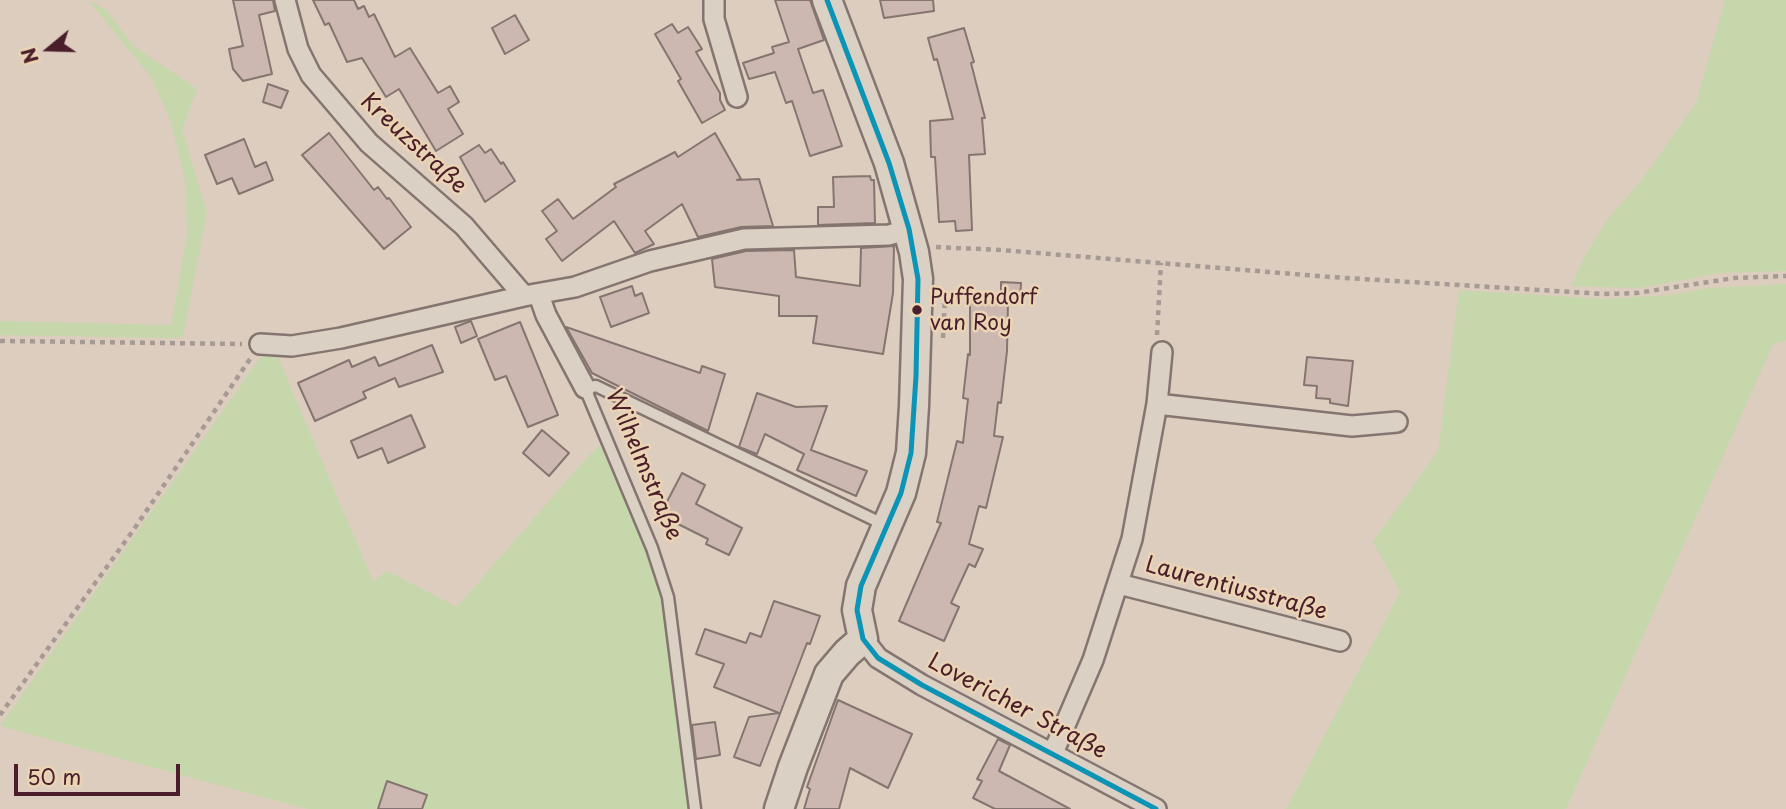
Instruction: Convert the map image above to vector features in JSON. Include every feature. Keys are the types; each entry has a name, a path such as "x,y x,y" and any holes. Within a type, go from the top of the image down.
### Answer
{"street":[{"name":"Kreuzstraße","path":"285,0 298,49 311,75 369,143 464,226 532,296 546,315 584,388"},
{"path":"714,0 714,19 737,97"},
{"path":"779,809 829,674 846,653 863,639 857,610 861,586 901,493 911,453 918,279 911,241 889,163 827,0"},
{"path":"260,344 292,346 341,338 575,287 650,261 744,239 889,235 911,241"},
{"name":"Laurentiusstraße","path":"1053,753 1093,660 1119,584 1143,488 1157,404 1162,352"},
{"path":"1157,404 1352,426 1397,422"},
{"name":"Laurentiusstraße","path":"1119,584 1340,641"},
{"name":"Lovericher Straße","path":"863,639 878,658 922,685 1156,809"}],"lane":[{"name":"Wilhelmstraße","path":"695,809 668,597 648,537 584,388 596,387 888,526"}],"path":[{"path":"911,241 940,246 1330,277 1604,294 1636,293 1734,278 1786,276"},
{"path":"1161,263 1157,341 1162,352"},
{"path":"0,341 260,344"},
{"path":"0,715 132,532 260,344"}],"green space":[{"path":"88,0 106,10 135,47 197,89 182,130 207,212 183,337 0,335 0,321 171,325 187,234 185,181 171,122 151,77"},
{"path":"1725,0 1786,0 1786,271 1720,273 1639,288 1571,286 1607,220 1641,181 1696,103"},
{"path":"1786,284 1786,340 1773,344 1566,809 1286,809 1400,592 1373,542 1438,451 1459,290 1604,299 1670,295 1709,288"},
{"path":"277,355 373,581 387,571 457,607 590,454 601,445 615,471 660,594 666,619 691,809 307,809 0,726 260,358"}],"building":[{"path":"233,0 273,0 275,11 259,15 272,74 243,81 233,69 229,49 243,46"},
{"path":"313,0 354,0 358,9 364,6 369,17 374,14 395,57 410,48 438,93 450,86 459,102 448,109 463,134 436,151 399,89 386,97 362,58 347,62 329,23 325,25"},
{"path":"775,0 810,0 824,40 798,49 813,93 823,90 842,146 810,156 792,101 786,103 775,72 749,79 743,63 774,53 772,47 789,42"},
{"path":"880,0 933,0 934,11 884,18"},
{"path":"515,15 529,40 505,54 492,28"},
{"path":"672,24 678,33 688,27 702,49 696,52 720,93 725,110 702,123 655,34"},
{"path":"964,28 985,118 982,118 985,154 969,155 972,230 956,231 955,221 939,222 935,157 931,157 930,121 953,119 937,59 934,60 928,38"},
{"path":"268,84 288,91 281,108 263,102"},
{"path":"329,133 374,190 378,187 387,199 389,198 411,227 384,249 302,155"},
{"path":"715,133 741,179 737,180 759,179 773,226 741,227 698,237 682,204 645,231 654,244 635,253 614,221 562,261 546,239 557,231 542,211 558,199 573,219 616,187 614,184 675,152 678,157"},
{"path":"244,139 255,167 266,162 273,180 239,194 232,178 217,184 205,155"},
{"path":"479,145 485,153 491,149 515,181 485,202 460,157"},
{"path":"870,176 871,180 874,180 875,223 818,225 818,207 834,207 833,177"},
{"path":"894,246 893,293 883,354 813,343 817,316 779,316 779,296 715,287 712,259 746,251 794,250 796,277 860,286 861,248"},
{"path":"1001,282 1021,283 1020,303 1008,302 1007,351 994,436 1003,437 986,508 979,506 969,544 983,549 975,567 969,564 951,603 959,607 944,641 899,621 941,523 937,522 957,441 963,443 968,399 963,398 968,354 970,355 970,301 1001,302"},
{"path":"632,286 635,296 642,293 649,313 611,327 600,297"},
{"path":"471,321 477,336 461,343 455,327"},
{"path":"520,322 558,415 528,427 506,376 495,380 478,339"},
{"path":"566,327 700,373 702,366 725,374 708,431 592,373"},
{"path":"432,345 443,372 399,387 395,378 363,392 366,398 315,421 298,383 349,360 352,367 375,357 379,366"},
{"path":"1307,357 1353,361 1348,406 1330,403 1330,399 1316,398 1317,386 1304,385"},
{"path":"757,393 796,407 827,406 811,450 867,471 856,496 797,470 804,454 765,434 757,454 739,447"},
{"path":"411,415 425,447 388,463 382,448 358,458 351,441"},
{"path":"542,430 569,453 549,476 523,453"},
{"path":"682,473 705,485 696,504 742,528 729,555 706,544 708,539 660,515"},
{"path":"774,601 820,616 760,766 734,757 749,717 779,713 714,687 724,664 696,654 705,629 746,643 750,633 761,637"},
{"path":"838,700 912,734 888,788 850,768 839,809 804,809 810,789 807,787"},
{"path":"715,722 720,755 696,759 692,725"},
{"path":"998,739 1010,745 999,771 1070,809 995,809 973,798 982,781 977,779"},
{"path":"387,781 427,795 422,809 378,809"}],"transit line":[{"path":"827,0 889,163 909,229 918,279 911,453 901,493 861,586 857,610 863,639 878,658 922,685 1156,809"}],"place":[{"name":"Puffendorf van Roy","path":"917,310"}]}
